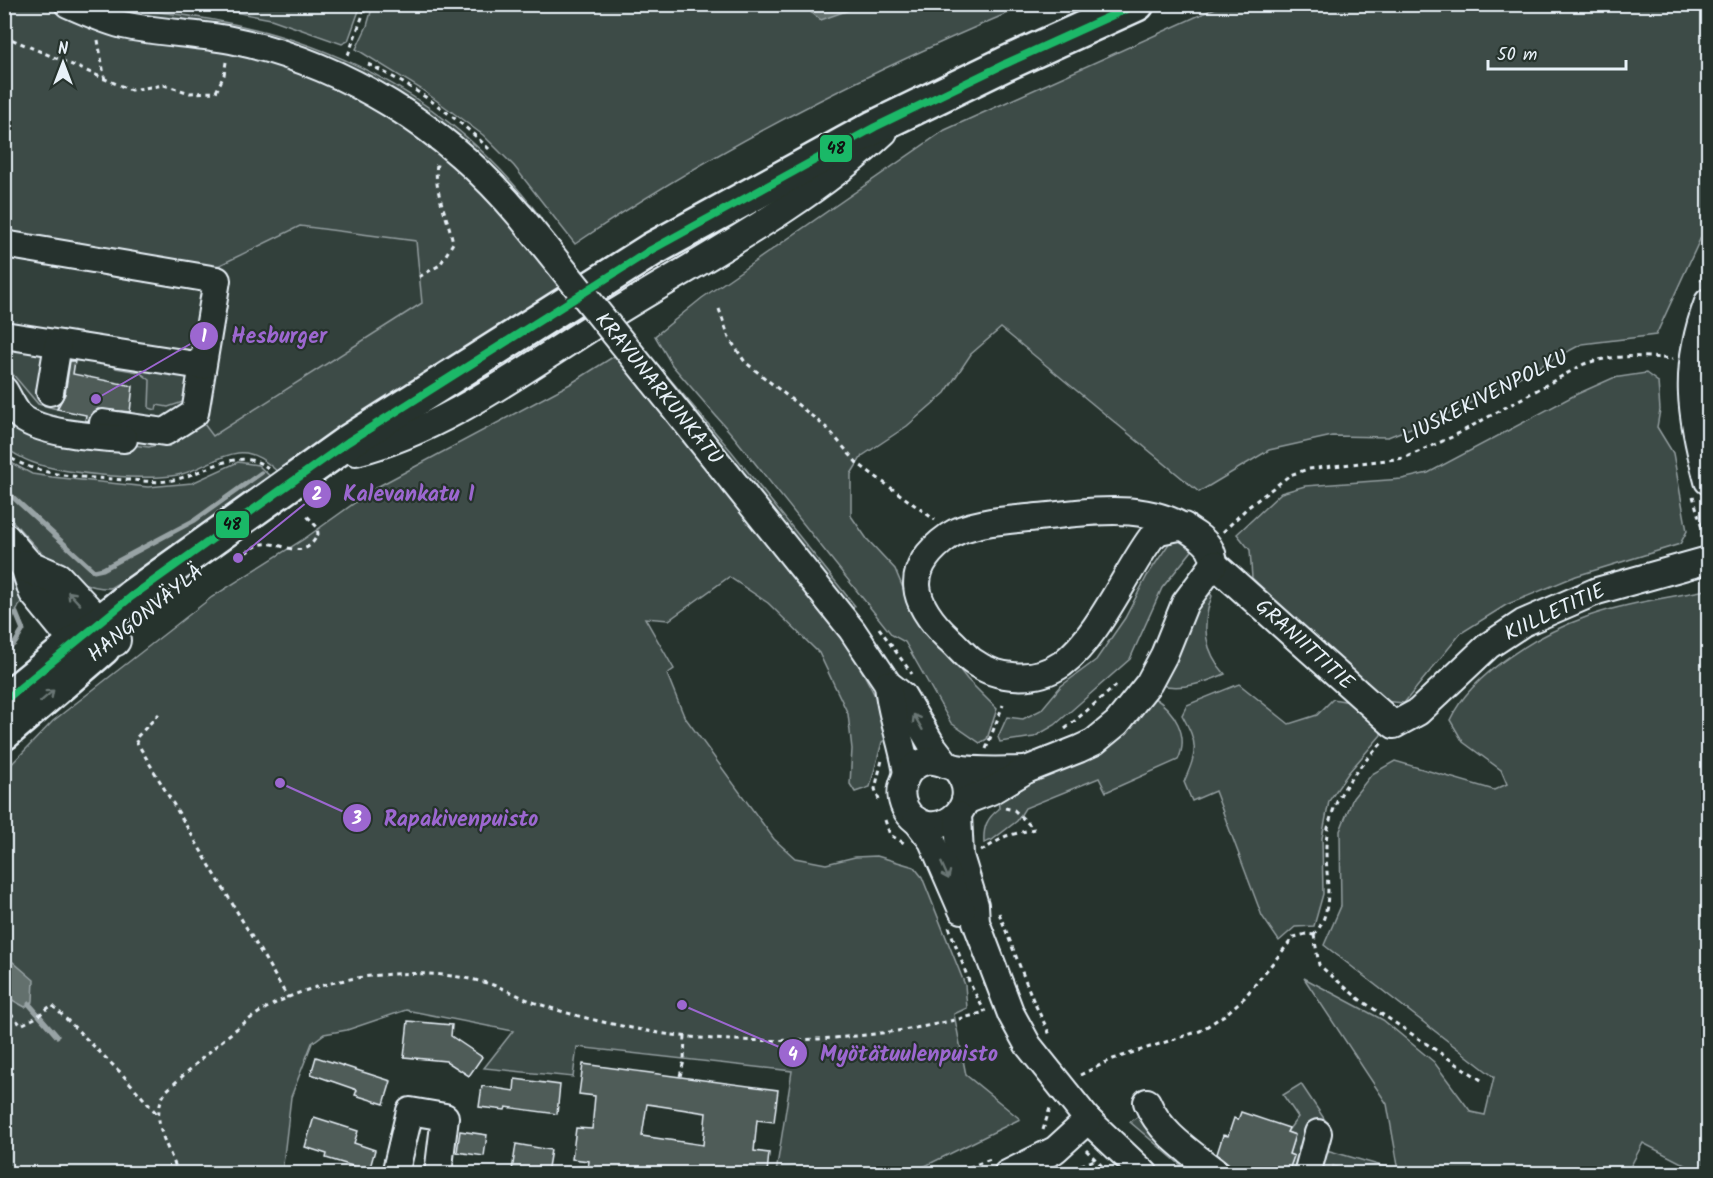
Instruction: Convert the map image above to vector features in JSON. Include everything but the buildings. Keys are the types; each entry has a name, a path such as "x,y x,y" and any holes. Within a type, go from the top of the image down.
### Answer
{"highway":[{"name":"HANGONVÄYLÄ","path":"4,733 94,641 348,442 700,221 906,111 1137,4"},
{"name":"HANGONVÄYLÄ","path":"4,701 175,590 463,370"}],"main road":[{"path":"4,539 27,566 35,591 94,641"}],"street":[{"name":"KRAVUNARKUNKATU","path":"68,4 93,15 147,30 230,40 291,57 351,82 388,102 440,138 482,174 520,217 844,621 888,684 903,696 932,745 950,765"},
{"path":"356,452 390,444 466,404 743,234 824,182 866,149 906,111"},
{"path":"4,244 217,280 195,413 165,432 145,440 44,428 29,423 18,414 4,390"},
{"path":"1708,302 1690,383 1698,442 1708,481"},
{"path":"4,335 202,366"},
{"path":"50,392 58,344"},
{"path":"4,384 26,404 46,414 165,432"},
{"name":"GRANIITTITIE","path":"954,533 996,522 1129,510 1168,517 1184,526 1394,725"},
{"path":"954,533 935,546 923,559 918,573 917,597 940,631 973,662 1003,675 1023,677 1045,673 1063,663 1099,621 1151,538 1159,531 1184,526"},
{"path":"916,820 938,825 961,808 1026,770 1094,742 1117,723 1149,683 1210,553"},
{"name":"KIILLETITIE","path":"1394,725 1418,712 1488,646 1523,623 1597,591 1708,560"},
{"name":"KRAVUNARKUNKATU","path":"888,684 889,701 900,737 907,774"},
{"path":"976,922 962,910 932,841 906,810 902,801 903,783 907,774 924,761 1026,770"},
{"path":"950,765 965,783 961,808 960,856 975,905 976,922 1011,1014 1028,1045 1088,1120 1145,1173"},
{"path":"1147,1102 1151,1113 1170,1136 1218,1173"},
{"path":"395,1173 410,1111 446,1117 438,1173"},
{"path":"1004,1163 1055,1150 1088,1120"},
{"path":"1307,1173 1318,1133"}],"path":[{"path":"348,55 367,4"},
{"path":"93,15 105,81"},
{"path":"4,36 105,81 131,90 164,85 190,93 216,92 224,75 230,40"},
{"path":"419,277 440,266 453,243 435,182 440,138"},
{"path":"719,309 729,338 745,362 828,429 857,463 954,533"},
{"name":"LIUSKEKIVENPOLKU","path":"1210,553 1221,534 1275,485 1290,476 1308,469 1404,458 1452,437 1584,364 1606,357 1636,356 1693,363"},
{"path":"4,454 30,467 57,474 164,482 187,478 237,458 260,462 268,468"},
{"path":"238,558 263,544 298,550 308,547 318,534 317,527 307,516"},
{"path":"1058,735 1122,680"},
{"path":"995,752 983,753 991,740 1003,705"},
{"path":"159,714 135,739 288,998"},
{"path":"1394,725 1350,776 1334,807 1328,831 1326,872 1329,901 1324,923 1314,935 1319,965 1359,999 1484,1082"},
{"path":"981,851 1006,836 1034,829 1014,810 1004,807"},
{"path":"1036,1135 1047,1123 1052,1100 1080,1076 1113,1059 1200,1031 1244,998 1294,937 1306,933 1314,935"},
{"path":"157,1114 159,1100 192,1068 261,1011 288,998 361,978 428,974 492,985 537,1004 614,1024 685,1036 761,1041 821,1037 949,1022 985,1012"},
{"path":"4,1007 21,1025 52,1005 122,1074 157,1114 179,1173"},
{"path":"680,1076 684,1061 685,1036"},
{"path":"952,1173 1004,1163"}],"shaded area":[{"path":"361,4 348,41 342,44 271,19 198,5"},
{"path":"820,4 812,13 843,11 863,5 1027,5 910,56 795,113 683,175 575,244 514,166 483,135 421,89 356,49 367,26 373,5"},
{"path":"5,5 48,5 79,20 250,56 307,73 348,92 424,138 498,206 561,289 281,475 262,459 245,453 224,456 182,474 151,477 110,476 69,471 24,459 5,448 4,410 30,433 149,447 169,441 201,420 213,436 422,303 416,241 300,226 220,265 207,268 5,232"},
{"path":"96,5 128,7 216,20 271,33 323,51 373,73 420,101 463,134 504,173 541,218 537,220 480,160 417,107"},
{"path":"820,5 863,5 821,20 812,13"},
{"path":"1222,5 1708,5 1708,222 1656,335 1582,344 1459,409 1388,437 1332,436 1269,450 1199,492 1001,328 971,354 945,393 907,426 862,456 851,474 851,516 867,539 895,569 911,607 967,679 997,709 987,739 980,743 951,723 905,642 892,635 735,438 672,365 655,336 702,298 945,130"},
{"path":"300,226 416,241 422,303 213,436 169,441 149,447 29,433 5,410 4,232 207,268 220,265"},
{"path":"4,346 43,352 58,401 57,409 38,404 5,365"},
{"path":"616,355 834,626 866,678 891,735 882,742 870,787 855,792 850,784 852,749 848,714 819,653 768,603 729,577 669,620 645,618 674,669 667,674 684,716 774,839 795,858 826,864 855,857 877,856 914,867 922,877 965,985 967,1008 954,1014 966,1075 1020,1119 911,1173 776,1173 792,1071 577,1047 573,1077 484,1068 513,1031 406,1010 347,1030 324,1034 312,1043 291,1097 282,1173 5,1173 4,772 53,721 212,597 304,539 377,487 570,384"},
{"path":"116,364 188,376 183,402 168,407 157,405 156,410 149,408 150,380 139,372 116,368"},
{"path":"658,365 732,452 855,606 849,611 654,368"},
{"path":"1646,373 1658,382 1660,410 1657,427 1673,453 1687,531 1680,544 1576,576 1506,605 1461,633 1404,703 1383,701 1252,578 1250,550 1237,534 1281,493 1305,486 1402,479 1428,473 1575,395 1613,378"},
{"path":"4,459 32,474 148,487 192,483 238,462 258,465 275,481 191,540 110,588 94,587 65,573 51,562 5,512"},
{"path":"1180,535 1195,547 1162,588 1130,659 1055,725 1034,737 1000,742 998,737 1007,717 1023,719 1041,710 1061,686 1096,660 1125,618 1147,576 1172,539"},
{"path":"5,569 23,597 5,636"},
{"path":"1208,590 1212,596 1206,617 1206,637 1213,656 1225,674 1194,685 1177,687 1160,685 1185,625"},
{"path":"1706,590 1708,598 1708,1173 1701,1173 1643,1143 1627,1173 1356,1174 1333,1166 1330,1173 1320,1171 1323,1149 1399,1171 1387,1104 1304,978 1383,1020 1434,1062 1471,1112 1485,1115 1494,1077 1324,945 1341,906 1340,831 1353,798 1372,774 1395,761 1494,790 1507,784 1501,770 1463,742 1450,720 1460,702 1474,686 1510,656 1570,623 1618,608"},
{"path":"1239,684 1289,724 1317,715 1333,699 1350,702 1381,727 1381,735 1349,772 1329,801 1322,838 1323,894 1314,926 1295,927 1279,941 1262,916 1215,791 1192,801 1184,782 1194,754 1191,733 1182,715 1187,705"},
{"path":"1153,697 1161,702 1178,724 1182,741 1178,760 1106,792 1099,778 1025,808 1017,821 992,840 984,843 987,823 999,809 998,796 1095,753"},
{"path":"4,962 13,962 34,980 33,1001 25,1007 5,996"},
{"path":"1301,1084 1329,1126 1312,1137 1299,1173 1288,1173 1294,1156 1289,1154 1295,1135 1287,1132 1298,1117 1283,1095"},
{"path":"1137,1117 1143,1119 1210,1173 1190,1173 1130,1122"}],"waterway":[{"path":"4,489 94,571 103,569 195,520 261,473"},
{"path":"4,652 15,643 23,630 16,613"},
{"path":"29,1004 57,1036"}],"transit line":[{"name":"48","path":"4,701 131,597 348,442 651,250 875,127 1137,4"}],"place":[{"name":"Hesburger","path":"96,399"},
{"name":"Kalevankatu I","path":"238,558"},
{"name":"Rapakivenpuisto","path":"280,783"},
{"name":"Myötätuulenpuisto","path":"682,1005"}]}
